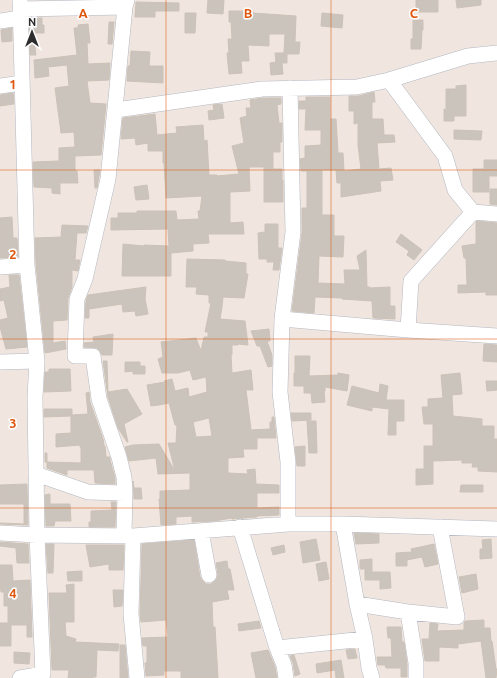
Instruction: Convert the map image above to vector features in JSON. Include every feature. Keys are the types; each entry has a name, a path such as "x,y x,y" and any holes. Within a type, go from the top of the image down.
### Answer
{"street":[{"path":"0,21 20,9 126,3 108,179 85,279 77,299 75,356 93,356 99,399 124,477 136,678"},
{"path":"20,9 28,265 36,362 35,397 37,535 43,676 20,678"},
{"path":"116,110 262,89 357,87 389,80 468,56 497,53"},
{"path":"389,80 445,156 455,190 473,212 497,214"},
{"path":"0,86 22,82"},
{"path":"288,524 288,462 280,392 282,319 293,232 290,88"},
{"path":"408,330 412,281 473,212"},
{"path":"0,267 28,265"},
{"path":"282,319 497,336"},
{"path":"0,362 36,362"},
{"path":"36,474 88,492 125,493"},
{"path":"0,533 37,535 128,535 288,524 343,524 497,529"},
{"path":"343,524 372,678"},
{"path":"240,527 277,648 284,665 286,678"},
{"path":"357,604 408,612 457,617 440,527"},
{"path":"200,531 209,575"},
{"path":"408,612 416,663 416,678"},
{"path":"277,648 365,639"}],"building":[{"path":"208,0 224,0 223,14 207,13"},
{"path":"416,0 438,0 438,12 416,12"},
{"path":"456,0 481,0 481,5 457,8"},
{"path":"136,2 179,3 179,11 155,11 155,17 135,17"},
{"path":"229,11 253,11 253,13 296,16 295,42 300,42 299,54 287,54 287,63 282,63 283,74 271,75 270,63 276,62 275,53 284,53 285,34 269,34 269,46 248,45 249,61 241,61 242,73 229,74 227,53 229,53 228,39 232,39"},
{"path":"185,13 196,13 195,33 185,33"},
{"path":"322,13 343,15 342,28 321,26"},
{"path":"29,18 42,18 42,25 44,25 44,33 33,33 36,55 30,55"},
{"path":"413,20 423,20 421,49 411,49 411,39 413,39"},
{"path":"109,22 114,22 112,44 108,44"},
{"path":"88,24 90,43 87,43 88,64 110,63 109,80 87,81 90,103 106,104 101,155 75,156 75,171 77,171 78,183 60,183 60,194 52,193 52,188 34,187 33,162 59,161 59,148 75,147 74,132 61,133 55,88 69,86 67,65 48,67 49,76 35,78 34,60 77,55 74,28 78,28 78,25"},
{"path":"12,28 12,41 2,42 1,30"},
{"path":"131,51 150,52 149,66 163,66 163,83 127,81"},
{"path":"466,85 466,116 454,116 454,121 444,121 444,109 446,110 446,89 456,89 456,86"},
{"path":"374,92 375,102 372,102 372,119 383,119 384,135 394,135 395,142 377,143 379,169 391,168 393,180 380,181 381,191 341,197 341,183 337,183 336,170 322,170 322,215 334,215 334,236 344,236 343,257 319,256 318,283 345,284 344,270 360,270 357,256 366,250 367,287 390,287 390,306 395,306 395,319 373,318 372,301 342,298 315,297 314,313 292,311 302,233 302,208 307,208 307,171 301,171 300,159 305,158 305,146 321,145 321,130 305,130 306,109 299,109 299,101 306,101 306,97 330,97 330,119 336,119 338,153 343,153 344,171 361,169 358,145 358,123 354,124 354,111 349,111 349,96 359,96"},
{"path":"13,93 14,104 0,106 0,95"},
{"path":"281,98 281,104 277,105 279,123 282,123 282,142 280,142 280,152 273,152 273,169 282,169 283,202 264,202 264,167 249,167 250,191 230,192 230,223 243,222 244,234 208,234 209,243 193,244 193,251 171,253 171,276 122,276 123,244 169,246 168,229 111,230 111,218 118,218 118,213 137,213 137,211 176,211 177,220 199,219 198,211 200,211 202,196 166,198 163,151 148,151 148,143 136,145 135,138 121,139 123,118 155,114 157,135 177,133 176,127 203,125 204,141 207,140 209,175 217,176 239,174 232,146 244,143 240,118 247,116 246,108 251,108 250,100"},
{"path":"222,104 224,118 209,120 208,111 214,110 213,105"},
{"path":"454,130 482,131 481,140 454,139"},
{"path":"484,160 497,160 497,176 489,176 489,192 473,192 473,169 484,169"},
{"path":"94,170 100,170 97,188 95,188"},
{"path":"147,185 149,199 136,200 134,187"},
{"path":"490,189 497,189 497,205 490,204"},
{"path":"12,217 13,238 17,238 18,257 0,258 0,218"},
{"path":"477,221 497,223 497,295 486,295 486,292 458,293 458,285 467,285 466,258 464,258 462,246 476,244"},
{"path":"265,224 278,224 278,248 282,248 279,270 273,270 274,262 267,262 267,259 259,259 258,233 265,232"},
{"path":"62,225 88,226 86,233 77,233 75,260 80,260 78,271 72,270 72,287 68,298 67,320 53,321 53,343 65,341 66,349 45,353 36,264 35,238 61,237"},
{"path":"401,234 422,250 414,260 407,255 409,251 396,242"},
{"path":"187,259 225,260 246,263 246,274 248,274 244,298 223,297 220,319 245,321 248,345 232,345 232,373 251,370 253,390 246,390 251,430 270,429 270,422 272,422 272,417 274,417 276,438 257,438 257,449 243,449 244,457 228,458 228,473 248,474 247,470 255,469 256,484 279,485 279,493 257,493 257,508 279,507 279,515 192,522 192,516 176,517 176,524 161,525 159,499 160,491 190,490 190,473 158,474 156,458 129,461 125,447 133,445 159,444 175,471 168,443 176,443 177,425 175,425 169,403 151,406 147,385 165,382 164,381 172,379 175,391 188,388 189,397 207,392 206,377 193,380 190,370 178,373 162,373 158,359 163,357 161,342 196,338 201,351 204,337 208,337 208,332 205,332 211,303 209,303 209,295 196,294 197,287 186,287","holes":["209,418 212,436 196,437 193,422"]},
{"path":"9,275 19,275 27,347 6,349 0,327 0,320 8,318 4,300 0,301 0,289 10,287"},
{"path":"146,287 145,299 148,314 136,316 135,311 123,312 122,304 89,309 89,318 85,318 86,301 88,295"},
{"path":"269,329 270,341 267,341 272,355 272,366 268,367 260,346 257,346 251,331"},
{"path":"113,334 112,355 102,355 97,348 84,347 84,343 94,342 93,337"},
{"path":"484,344 497,345 497,362 483,361"},
{"path":"295,356 310,356 309,376 338,375 338,373 349,375 347,391 325,387 325,402 312,403 311,393 304,393 304,386 294,386"},
{"path":"103,361 107,361 108,392 127,389 142,414 124,424 128,442 118,428 108,397"},
{"path":"125,362 140,362 140,366 145,366 145,374 133,374 133,371 125,372"},
{"path":"49,369 70,369 71,391 44,392 45,372 49,372"},
{"path":"460,373 462,394 452,395 453,416 482,419 482,426 494,426 494,439 497,439 497,472 478,471 478,467 472,467 473,463 462,463 462,460 433,461 433,484 416,485 416,469 424,469 424,446 433,446 433,424 424,424 422,407 428,407 428,399 443,398 441,375"},
{"path":"486,381 497,381 497,390 487,391"},
{"path":"380,384 388,386 386,400 404,400 404,421 396,421 396,435 388,435 389,409 372,407 372,411 347,405 352,386 379,393"},
{"path":"89,392 90,402 105,446 106,457 110,457 115,484 95,483 94,470 67,470 67,475 47,468 47,462 81,463 81,447 80,445 56,447 56,434 71,433 71,416 44,417 44,409 72,409 72,415 88,414 86,393"},
{"path":"291,413 311,413 311,420 292,421"},
{"path":"307,421 316,421 317,453 309,453"},
{"path":"305,446 305,466 297,466 295,447"},
{"path":"45,453 47,453 47,462 45,462"},
{"path":"133,481 134,488 141,488 142,499 134,499"},
{"path":"27,484 28,525 0,524 24,524 24,504 0,504 0,485"},
{"path":"461,485 483,485 483,492 460,492"},
{"path":"50,494 50,504 70,504 71,521 55,521 54,526 46,526 45,495"},
{"path":"111,502 116,502 115,527 89,527 89,522 91,522 91,511 112,510"},
{"path":"354,533 379,534 379,543 356,544"},
{"path":"316,539 320,560 303,563 300,542"},
{"path":"491,539 492,558 480,559 480,549 483,549 482,540"},
{"path":"194,540 200,577 202,580 206,584 211,584 214,582 218,574 216,563 227,561 234,590 227,590 229,599 212,602 218,678 181,678 181,671 164,671 164,675 146,676 145,663 147,663 147,646 143,646 142,638 168,637 166,620 141,622 142,544"},
{"path":"0,542 28,544 29,563 17,563 16,548 0,546"},
{"path":"46,544 54,544 53,573 48,573"},
{"path":"434,544 438,564 425,567 422,557 407,560 407,566 396,566 396,553 412,552 411,549"},
{"path":"86,545 124,545 123,570 109,570 109,564 90,567"},
{"path":"284,545 285,552 273,555 271,548"},
{"path":"372,559 372,572 390,572 391,588 380,589 380,580 365,580 365,569 360,569 360,560"},
{"path":"326,562 329,579 319,581 316,564"},
{"path":"0,565 12,565 13,581 30,580 32,637 27,637 27,625 11,625 11,646 0,646 0,623 8,623 8,606 4,606 4,592 1,592"},
{"path":"82,571 82,581 68,581 67,572"},
{"path":"476,574 478,589 462,593 459,577"},
{"path":"74,584 74,622 65,622 66,636 76,639 75,642 119,644 118,651 97,650 96,677 93,678 68,678 69,670 52,670 49,593 67,593 66,585"},
{"path":"113,590 123,590 122,606 114,607"},
{"path":"484,620 484,628 490,628 491,641 497,669 496,678 486,678 481,641 458,644 458,648 439,647 439,661 425,661 422,639 429,639 430,623 438,624 437,631 464,630 465,621"},
{"path":"259,621 261,628 239,631 238,624"},
{"path":"387,627 401,627 402,642 404,642 407,664 407,677 401,677 401,668 386,668 385,665 378,665 377,657 392,657 391,638 388,638"},
{"path":"120,645 125,645 128,678 120,678"},
{"path":"355,649 357,658 348,659 346,650"},
{"path":"268,650 275,667 277,678 256,678 251,653"},
{"path":"14,652 30,653 29,664 14,663"},
{"path":"294,655 300,674 295,676 293,663 290,656"},
{"path":"341,660 344,678 336,678 335,670 317,673 316,664"}]}
